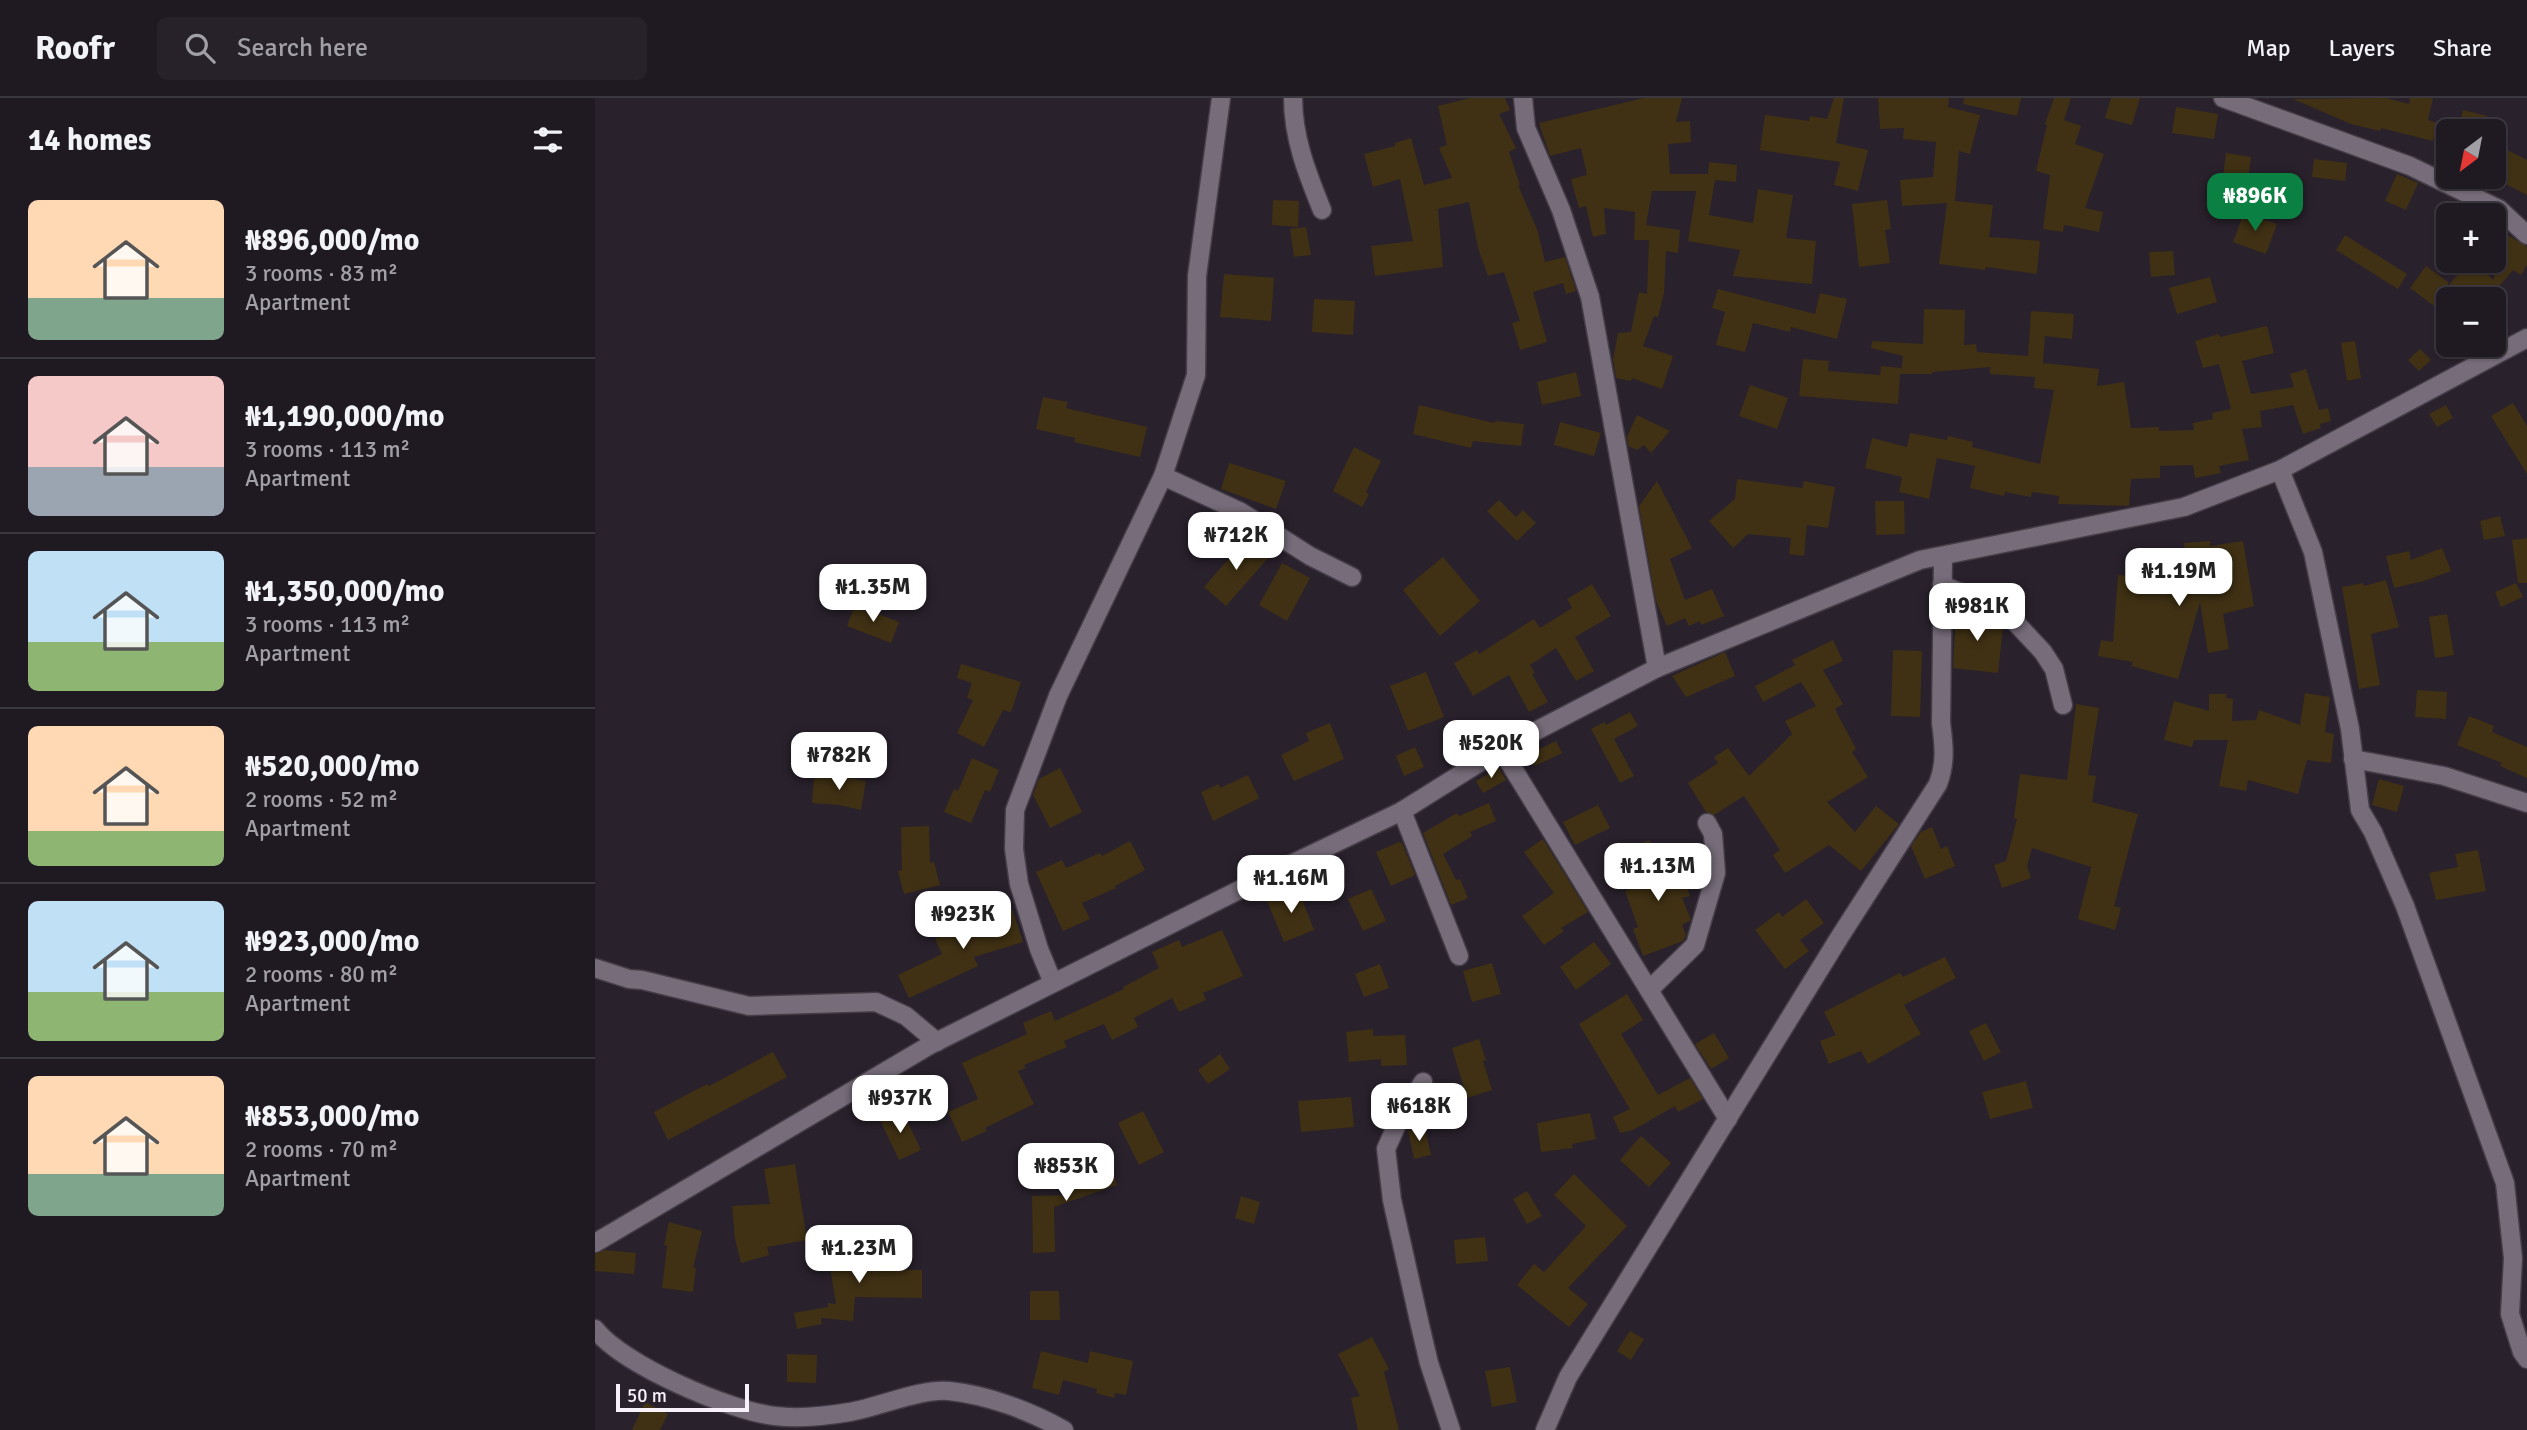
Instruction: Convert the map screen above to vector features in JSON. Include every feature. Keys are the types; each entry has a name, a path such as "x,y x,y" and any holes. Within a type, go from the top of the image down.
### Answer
{"street":[{"path":"1053,983 1039,949 1019,884 1014,849 1015,810 1058,696 1163,476 1196,375 1197,276 1221,98"},
{"path":"1293,98 1302,159 1322,210"},
{"path":"1523,98 1526,128 1561,210 1590,297 1657,668"},
{"path":"2223,98 2410,166 2499,209 2527,235"},
{"path":"595,1243 937,1042 1402,811 1501,749 1657,668 1920,560 2184,507 2280,470 2527,338"},
{"path":"2280,470 2313,552 2350,729 2360,810 2373,832 2405,906 2505,1183 2513,1258 2510,1314 2522,1352 2527,1359"},
{"path":"1163,476 1241,512 1310,556 1352,577"},
{"path":"1544,1430 1568,1377 1839,938 1938,784 1944,768 1945,748 1941,723 1943,557"},
{"path":"1943,584 1993,606 2015,622 2043,652 2054,669 2063,705"},
{"path":"1501,749 1728,1119"},
{"path":"2353,759 2444,776 2527,803"},
{"path":"1402,811 1459,956"},
{"path":"1649,990 1695,945 1716,873 1713,834 1707,823"},
{"path":"595,968 629,979 749,1006 876,1002 907,1016 937,1042"},
{"path":"1423,1082 1398,1122 1386,1149 1392,1200 1420,1325 1429,1363 1451,1430"},
{"path":"595,1329 633,1359 668,1380 728,1404 774,1416 809,1417 849,1412 890,1404 928,1392 947,1391 1007,1404 1064,1430"}],"building":[{"path":"1470,98 1505,98 1510,110 1499,114 1516,148 1509,152 1518,185 1538,232 1545,262 1565,257 1576,291 1566,294 1563,283 1533,292 1547,342 1520,350 1512,323 1520,321 1504,272 1488,276 1478,248 1469,202 1438,209 1443,267 1375,276 1371,246 1413,241 1400,179 1373,187 1364,154 1395,146 1395,143 1411,138 1424,185 1452,178 1439,148 1447,145 1438,106"},
{"path":"1644,98 1682,98 1676,122 1690,121 1691,142 1668,144 1670,174 1708,174 1709,162 1737,165 1736,182 1715,180 1709,215 1753,223 1758,189 1793,195 1786,238 1816,241 1812,284 1733,276 1740,250 1688,241 1696,191 1652,191 1646,225 1680,230 1678,253 1666,251 1664,293 1658,317 1654,316 1643,346 1673,356 1662,389 1632,378 1631,381 1616,378 1613,359 1618,333 1631,332 1639,292 1647,294 1649,240 1634,240 1635,212 1604,208 1606,234 1593,237 1586,206 1579,208 1571,179 1587,175 1581,148 1550,156 1539,123"},
{"path":"1834,98 1844,98 1836,143 1868,150 1858,191 1834,185 1840,162 1760,150 1765,115 1809,121 1810,116 1827,119"},
{"path":"1878,98 1949,98 1948,107 1980,115 1970,154 1959,151 1955,201 1993,205 1989,237 2040,241 2037,274 1939,264 1947,203 1902,206 1900,180 1933,177 1936,142 1903,139 1904,128 1880,129"},
{"path":"1964,98 2021,98 2017,116 1963,104"},
{"path":"2054,98 2071,98 2064,120 2081,126 2075,144 2104,154 2085,208 2103,212 2099,232 2064,225 2063,232 2043,229 2050,175 2036,171 2047,125 2045,124"},
{"path":"2111,98 2140,98 2132,125 2105,118"},
{"path":"2386,98 2409,104 2410,98 2433,98 2428,120 2436,123 2433,141 2381,128 2380,131 2351,124 2293,99"},
{"path":"2176,107 2218,114 2214,139 2172,133"},
{"path":"2463,110 2487,116 2486,119 2460,119"},
{"path":"2506,150 2527,160 2527,195 2506,184"},
{"path":"2226,153 2251,157 2247,188 2222,185"},
{"path":"2314,159 2347,163 2345,181 2312,177"},
{"path":"2397,174 2418,183 2406,210 2385,201"},
{"path":"1273,200 1299,201 1298,227 1272,225"},
{"path":"1887,200 1891,229 1885,230 1890,263 1859,267 1852,204"},
{"path":"2244,213 2277,224 2266,254 2233,242"},
{"path":"1306,227 1311,255 1294,257 1290,229"},
{"path":"2506,234 2527,247 2527,265 2521,275 2513,270 2498,287 2436,287 2436,307 2410,288 2426,266 2448,282 2448,286 2459,273 2485,273 2494,280 2494,273 2506,273"},
{"path":"2345,235 2407,274 2398,289 2336,250"},
{"path":"2173,251 2175,275 2151,277 2149,252"},
{"path":"1224,274 1274,278 1271,321 1220,317"},
{"path":"2210,277 2217,302 2177,314 2169,288"},
{"path":"1718,289 1815,314 1820,293 1847,299 1837,339 1791,327 1790,332 1753,323 1745,352 1716,345 1725,312 1712,308"},
{"path":"1314,299 1355,301 1353,335 1312,332"},
{"path":"1924,309 1965,310 1964,345 1976,344 1977,352 2028,356 2031,311 2074,314 2072,339 2045,336 2043,363 2099,369 2097,386 2124,382 2131,428 2159,427 2159,431 2194,430 2193,423 2213,419 2212,413 2231,409 2219,364 2203,368 2195,341 2267,326 2274,353 2242,361 2251,394 2294,387 2290,374 2306,369 2319,410 2328,408 2331,421 2320,424 2321,428 2303,434 2293,405 2260,411 2262,427 2242,429 2249,460 2219,466 2221,473 2195,478 2193,465 2160,466 2160,478 2131,479 2129,506 2058,504 2059,496 2032,492 2031,497 2005,492 2004,496 1970,488 1975,466 1937,458 1929,499 1899,492 1902,477 1865,468 1872,438 1907,447 1910,433 1947,440 1948,436 1973,442 1972,447 2040,464 2054,390 2034,388 2035,377 1990,374 1990,367 1932,374 1900,374 1898,404 1799,396 1803,359 1829,361 1828,371 1880,375 1881,366 1901,368 1901,372 1903,356 1871,348 1872,341 1923,344"},
{"path":"2355,341 2361,378 2347,381 2341,343"},
{"path":"2420,349 2431,360 2419,371 2408,360"},
{"path":"1576,372 1581,396 1542,405 1537,382"},
{"path":"1750,385 1788,398 1777,429 1739,416"},
{"path":"1043,397 1068,402 1066,408 1147,427 1140,457 1074,442 1075,438 1036,429"},
{"path":"2513,403 2527,426 2527,474 2491,416"},
{"path":"1419,405 1494,423 1524,424 1521,446 1473,441 1471,448 1413,434"},
{"path":"2446,405 2453,418 2437,427 2429,414"},
{"path":"1637,415 1670,431 1651,453 1644,445 1637,450 1628,446 1627,437"},
{"path":"1560,422 1601,433 1594,456 1554,445"},
{"path":"1354,447 1381,461 1362,507 1333,491"},
{"path":"1229,463 1286,481 1276,509 1221,489"},
{"path":"1737,479 1802,488 1804,481 1835,487 1828,528 1807,525 1804,556 1789,554 1791,538 1748,534 1733,548 1709,521 1735,499"},
{"path":"1657,481 1692,548 1670,559 1685,600 1712,589 1724,616 1701,625 1700,621 1689,626 1685,618 1667,626 1656,601 1639,506"},
{"path":"1499,500 1516,517 1523,510 1536,523 1517,541 1487,511"},
{"path":"1875,501 1904,501 1905,534 1876,535"},
{"path":"2500,516 2505,536 2484,540 2480,521"},
{"path":"2527,538 2527,583 2518,583 2512,540"},
{"path":"1246,539 1268,558 1226,606 1204,587"},
{"path":"2210,541 2210,546 2243,541 2254,606 2223,614 2229,649 2208,653 2200,602 2178,679 2131,666 2133,662 2098,656 2101,640 2113,642 2118,575 2165,579 2167,572 2186,577 2184,543"},
{"path":"2442,548 2451,571 2394,588 2386,556 2409,551 2411,560"},
{"path":"1443,557 1480,601 1440,636 1403,590"},
{"path":"1282,563 1310,578 1287,621 1259,605"},
{"path":"2386,580 2399,627 2371,634 2380,685 2359,689 2342,587 2363,583 2364,586"},
{"path":"2516,583 2523,597 2501,607 2495,592"},
{"path":"1592,584 1611,616 1575,637 1594,671 1576,681 1556,648 1530,665 1535,673 1532,674 1548,702 1529,712 1509,675 1473,696 1454,663 1477,650 1479,654 1534,619 1540,628 1572,608 1567,599"},
{"path":"855,605 899,622 891,643 847,626"},
{"path":"1956,611 1983,614 2003,628 1998,673 1953,668"},
{"path":"2447,614 2454,655 2435,658 2429,617"},
{"path":"1833,640 1843,661 1823,670 1843,704 1835,709 1856,749 1852,752 1868,777 1827,802 1855,832 1876,806 1899,824 1861,871 1829,845 1785,873 1773,855 1780,850 1744,796 1714,815 1706,812 1688,783 1718,763 1714,757 1728,748 1749,776 1792,734 1785,721 1816,706 1801,682 1763,702 1755,686 1795,665 1792,660"},
{"path":"1893,650 1922,651 1920,717 1891,716"},
{"path":"1725,652 1735,676 1686,697 1672,676"},
{"path":"961,664 1021,682 1011,712 1003,710 984,747 957,733 973,700 967,698 972,683 957,678"},
{"path":"1426,672 1444,717 1408,731 1390,686"},
{"path":"2417,690 2447,692 2446,719 2415,717"},
{"path":"2305,693 2330,697 2325,732 2334,734 2331,763 2307,760 2298,794 2248,780 2246,791 2219,786 2228,740 2194,740 2192,747 2164,740 2174,701 2209,711 2209,694 2227,694 2226,698 2233,699 2232,721 2256,720 2259,710 2300,725"},
{"path":"2076,704 2099,708 2088,775 2096,776 2092,802 2138,814 2114,906 2121,908 2115,930 2078,919 2091,867 2032,848 2027,866 2031,878 2002,888 1994,865 2006,861 2017,819 2014,818 2020,774 2067,780"},
{"path":"1630,712 1638,726 1614,739 1634,776 1620,783 1591,729 1604,722 1606,725"},
{"path":"2469,716 2494,726 2492,732 2527,747 2527,778 2500,766 2502,763 2457,745"},
{"path":"1330,723 1344,759 1294,781 1281,755 1309,741 1306,733"},
{"path":"1556,741 1562,753 1535,766 1529,754"},
{"path":"1415,747 1424,767 1404,776 1396,756"},
{"path":"972,758 999,770 990,792 985,790 971,823 944,812 954,789 958,791"},
{"path":"1060,768 1082,812 1050,828 1033,795 1039,779"},
{"path":"1499,768 1506,780 1483,793 1476,781"},
{"path":"1248,775 1259,798 1213,821 1201,792 1219,784 1220,788"},
{"path":"814,777 843,777 866,781 861,810 812,803"},
{"path":"2379,779 2404,786 2397,812 2372,805"},
{"path":"1489,803 1496,821 1470,832 1472,836 1443,854 1456,880 1460,879 1468,898 1451,905 1423,833 1457,813 1459,816"},
{"path":"1598,805 1610,828 1575,845 1563,822"},
{"path":"929,826 930,863 934,862 940,885 904,894 898,871 902,870 901,827"},
{"path":"1932,827 1941,849 1947,846 1955,866 1925,879 1911,846 1921,832"},
{"path":"1543,839 1588,912 1561,928 1564,931 1544,945 1522,916 1554,893 1524,852"},
{"path":"1649,840 1667,876 1681,871 1690,896 1682,898 1691,920 1682,925 1686,935 1683,941 1643,956 1633,929 1638,927 1625,891 1647,883 1629,850"},
{"path":"1130,841 1145,870 1115,886 1116,888 1082,903 1090,919 1063,931 1036,872 1062,860 1066,868 1100,853 1102,856"},
{"path":"1402,843 1415,875 1391,886 1376,852"},
{"path":"2478,850 2486,891 2436,900 2429,873 2458,867 2455,854"},
{"path":"1298,889 1314,930 1284,942 1267,901"},
{"path":"1371,889 1386,921 1363,931 1348,899"},
{"path":"1806,899 1824,923 1800,940 1809,951 1785,969 1755,930 1779,912 1782,917"},
{"path":"1012,909 1023,942 974,957 978,966 909,998 898,975 942,954 935,939 979,919"},
{"path":"1222,930 1243,976 1203,993 1206,1000 1179,1012 1172,998 1134,1018 1138,1027 1112,1040 1104,1024 1064,1041 1067,1047 1024,1065 1026,1068 1018,1071 1034,1104 962,1142 948,1112 978,1099 962,1063 1027,1034 1023,1023 1051,1011 1055,1021 1124,989 1123,987 1159,968 1152,952 1179,940 1182,947"},
{"path":"1594,942 1611,964 1576,990 1560,967"},
{"path":"1945,957 1956,978 1904,1005 1921,1034 1868,1064 1861,1051 1829,1064 1820,1041 1836,1035 1824,1012 1900,973 1903,977"},
{"path":"1492,963 1501,994 1472,1002 1463,971"},
{"path":"1380,964 1389,988 1364,997 1355,974"},
{"path":"1627,994 1643,1020 1621,1034 1658,1095 1690,1078 1703,1099 1678,1112 1675,1106 1633,1130 1620,1133 1613,1117 1630,1109 1579,1024"},
{"path":"1986,1023 2001,1052 1984,1061 1969,1031"},
{"path":"1373,1029 1373,1036 1405,1035 1407,1065 1381,1066 1381,1059 1349,1062 1346,1032"},
{"path":"1714,1033 1729,1058 1711,1069 1695,1044"},
{"path":"1479,1039 1492,1090 1467,1098 1452,1048"},
{"path":"773,1052 787,1077 668,1140 654,1112"},
{"path":"1220,1054 1230,1069 1208,1084 1198,1070"},
{"path":"2026,1081 2033,1108 1990,1119 1982,1092"},
{"path":"1351,1097 1354,1127 1301,1132 1298,1101"},
{"path":"902,1110 921,1150 899,1160 880,1120"},
{"path":"1143,1111 1164,1152 1139,1165 1118,1123"},
{"path":"1590,1113 1596,1139 1572,1144 1573,1148 1541,1152 1537,1123"},
{"path":"1425,1128 1431,1155 1414,1159 1408,1131"},
{"path":"1641,1136 1671,1163 1649,1187 1620,1160"},
{"path":"1109,1161 1117,1185 1054,1207 1055,1252 1033,1253 1032,1196 1069,1195 1063,1177"},
{"path":"795,1164 807,1240 767,1247 769,1255 741,1263 735,1239 732,1206 770,1204 764,1169"},
{"path":"1574,1174 1627,1226 1568,1288 1588,1304 1569,1327 1517,1285 1534,1264 1544,1272 1586,1226 1554,1195"},
{"path":"1527,1191 1542,1216 1527,1224 1513,1199"},
{"path":"1241,1196 1260,1202 1254,1224 1235,1218"},
{"path":"669,1222 702,1231 693,1268 696,1268 693,1292 662,1288 667,1246 664,1245"},
{"path":"1485,1237 1488,1261 1456,1264 1454,1240"},
{"path":"854,1238 859,1269 922,1270 922,1298 855,1297 853,1321 821,1318 822,1324 797,1329 794,1313 828,1307 828,1303 836,1304 826,1242"},
{"path":"605,1250 636,1253 634,1274 595,1271 595,1254"},
{"path":"1030,1291 1059,1291 1060,1320 1030,1320"},
{"path":"1630,1331 1644,1339 1631,1360 1617,1351"},
{"path":"1372,1337 1389,1369 1384,1372 1399,1430 1358,1430 1351,1398 1360,1396 1338,1354"},
{"path":"1041,1351 1088,1363 1090,1351 1133,1361 1126,1395 1115,1393 1114,1398 1096,1393 1097,1389 1063,1380 1059,1395 1032,1388"},
{"path":"787,1354 817,1355 816,1383 787,1382"},
{"path":"1510,1367 1517,1402 1492,1407 1485,1371"},
{"path":"645,1402 668,1414 660,1430 632,1430"}]}
